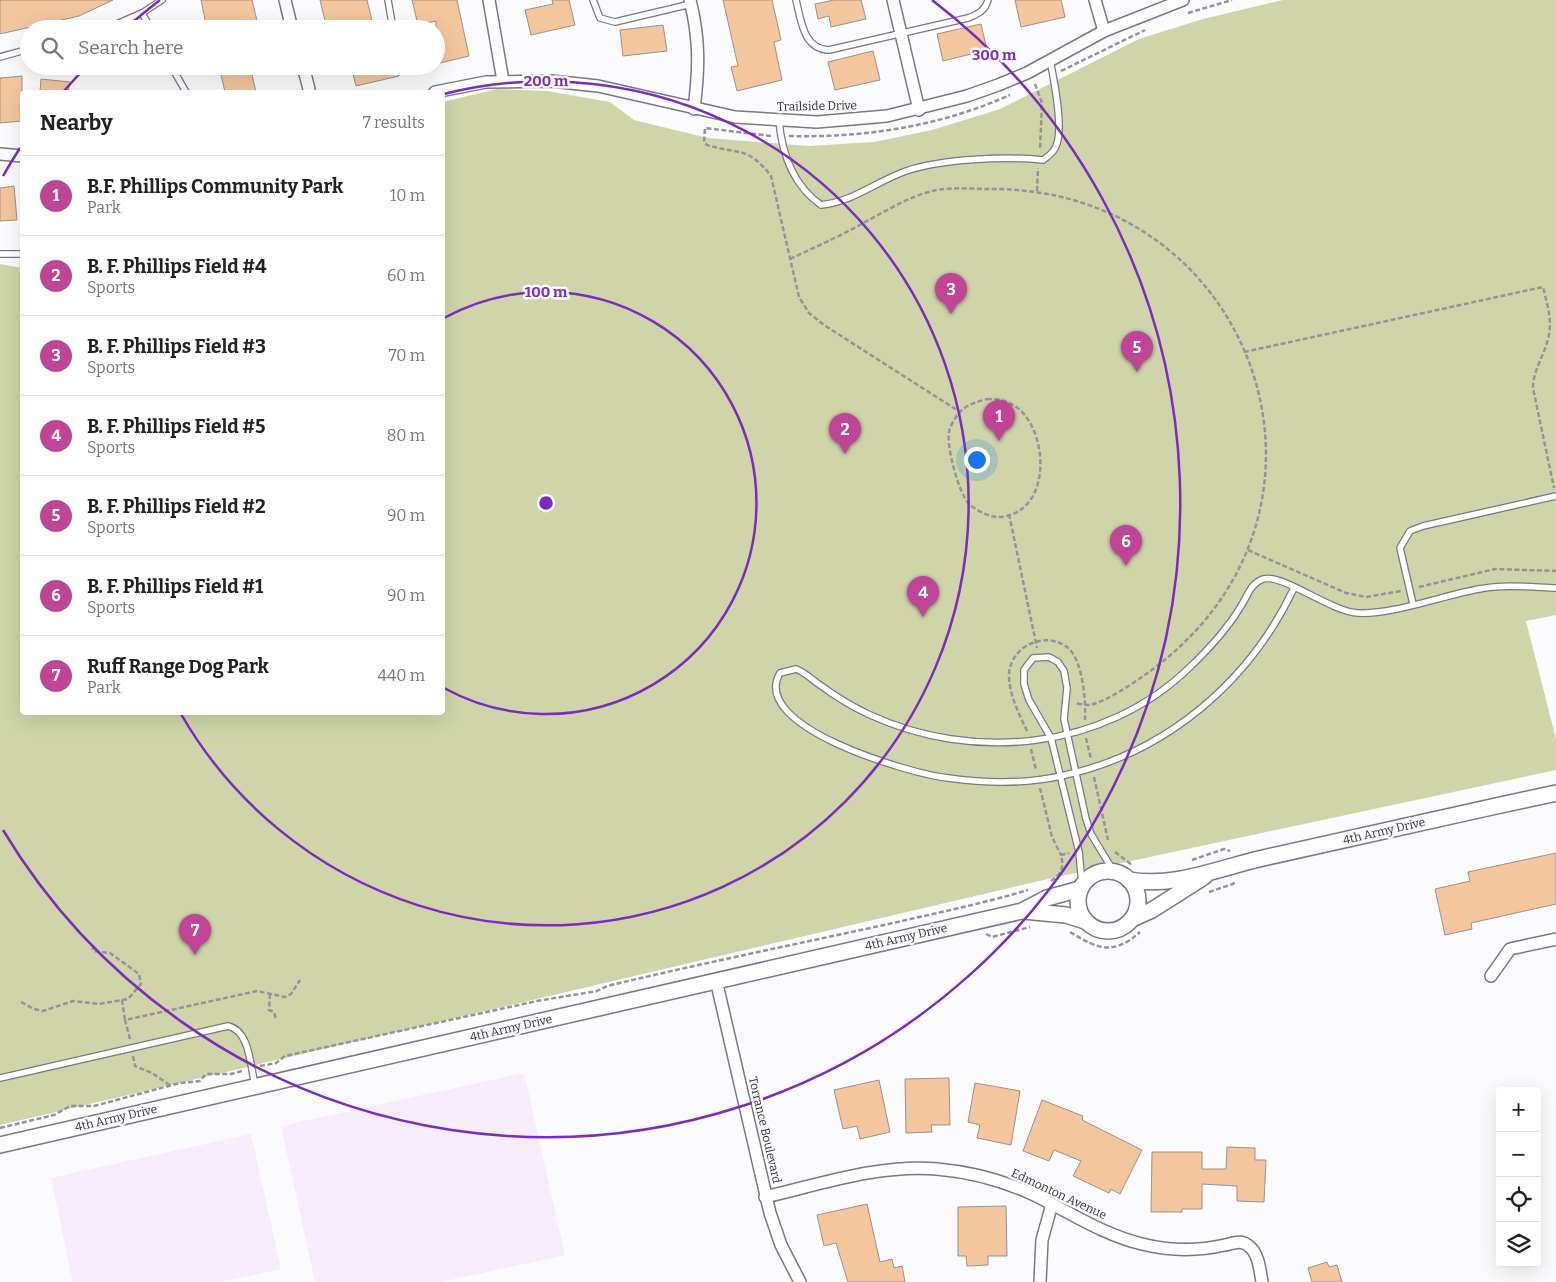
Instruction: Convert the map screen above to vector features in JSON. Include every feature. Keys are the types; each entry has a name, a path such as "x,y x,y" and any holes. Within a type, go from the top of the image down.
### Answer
{"street":[{"path":"285,0 290,20"},
{"path":"489,0 503,81"},
{"path":"892,0 919,110"},
{"path":"1095,0 1104,31"},
{"name":"Trailside Drive","path":"444,90 486,82 573,82 623,92 694,110 735,117 779,121 852,120 887,116 919,110 998,86 1104,31 1183,0"},
{"path":"691,2 698,35 699,59 694,110"},
{"path":"305,75 309,89"},
{"path":"0,154 20,156"},
{"name":"4th Army Drive","path":"0,1145 1022,911 1048,898 1081,887 1096,873 1114,872 1129,880 1155,883 1556,792"},
{"name":"4th Army Drive","path":"1022,911 1050,912 1084,921 1092,927 1109,932 1126,926 1137,925 1152,910 1212,871"},
{"path":"1129,880 1137,895 1137,925"},
{"path":"1081,887 1078,905 1084,921"},
{"path":"1491,976 1510,949 1556,939"},
{"name":"Torrance Boulevard","path":"716,980 766,1197 777,1234 800,1282"},
{"name":"Edmonton Avenue","path":"766,1197 868,1174 925,1168 960,1171 1010,1184 1109,1233 1144,1245 1186,1250 1240,1241 1250,1247 1258,1260 1262,1282"},
{"path":"1040,1282 1042,1240 1052,1204"}],"lane":[{"path":"127,20 142,14 162,0"},
{"path":"388,0 391,20"},
{"path":"593,0 600,18 615,22 691,2"},
{"path":"796,0 807,38 820,49 828,50 968,18 981,12 988,0"},
{"path":"142,14 146,20"},
{"path":"0,57 20,52"},
{"path":"779,121 786,159 807,195 821,205 841,203 906,171 955,162 1039,160 1051,155 1057,145 1058,116 1050,60"},
{"path":"176,75 185,90"},
{"path":"0,254 20,254"},
{"path":"1412,604 1400,548 1410,531 1424,526 1556,495"},
{"path":"1294,588 1261,646 1234,678 1210,702 1168,733 1145,746 1114,760 1060,776 1026,780 973,781 946,778 894,767 848,749 805,724 785,710 776,698 776,680 780,673 796,669 833,695 867,714 907,729 940,738 992,744 1017,743 1051,738 1118,718 1152,698 1202,657 1223,632 1256,583 1270,578 1294,588 1351,613 1371,613 1494,586 1556,588"},
{"path":"1081,887 1079,852 1051,738 1029,700 1022,679 1026,666 1039,656 1049,657 1062,667 1066,683 1064,716 1075,772 1091,834 1114,872"},
{"path":"0,1078 228,1026 235,1028 244,1038 255,1087"}],"path":[{"path":"1035,84 1042,103 1037,191"},
{"path":"706,128 704,142 707,145 736,150 750,156 762,164 771,176 799,297 809,313 872,357 960,412"},
{"path":"790,259 866,222 884,210 936,190 961,188 1037,191 1062,196 1107,211 1141,229 1167,248 1201,280 1218,303 1249,363 1264,416 1265,470 1262,507 1255,534 1241,566 1204,622 1160,664 1126,687 1089,705 1066,702"},
{"path":"1244,352 1543,287 1550,316 1549,338 1533,375 1533,388 1556,495"},
{"path":"987,399 1000,400 1013,405 1029,421 1040,454 1038,486 1035,495 1026,506 1009,514 1000,517 987,515 968,504 962,491 949,446 949,432 960,412 971,404 987,399"},
{"path":"1009,514 1039,656"},
{"path":"1203,894 1233,884"},
{"path":"0,1128 54,1115 70,1106 94,1106 171,1086 200,1081 206,1074 232,1074 276,1063 285,1056 537,1001 597,990 688,965 745,956 889,924"},
{"path":"1062,928 1094,946 1116,948 1125,944 1137,925"},
{"path":"992,938 1032,926"},
{"path":"21,1002 34,1009 43,1011 73,1001 99,1004 128,999 140,984 139,974 110,953 93,950 92,945"},
{"path":"125,1020 257,991 285,997 291,994 300,980"},
{"path":"270,994 268,1006 269,1010 274,1012 276,1019"},
{"path":"122,1000 135,1066 171,1086"}],"shaded area":[{"path":"524,1073 565,1255 441,1282 315,1282 281,1126"},
{"path":"251,1134 281,1269 221,1282 73,1282 51,1178"}],"green space":[{"path":"1283,0 1556,0 1556,615 1526,621 1556,739 1556,770 1052,878 0,1125 0,264 20,268 20,715 445,715 445,102 497,89 547,91 610,102 634,120 708,138 809,146 874,142 932,130 1000,109 1139,39 1203,19"}],"building":[{"path":"0,0 113,0 79,16 61,20 20,20 20,29 0,34"},
{"path":"201,0 252,0 257,20 205,20"},
{"path":"320,0 367,0 372,20 325,20"},
{"path":"412,0 457,0 469,56 445,62 445,20 417,20"},
{"path":"552,0 569,0 575,25 531,35 525,10 553,4"},
{"path":"723,0 772,0 781,40 774,42 782,80 737,91 731,67 738,66"},
{"path":"834,0 861,0 866,19 831,27 829,16 818,19 815,4"},
{"path":"1015,0 1061,0 1065,17 1021,27"},
{"path":"981,24 987,50 943,61 937,34"},
{"path":"663,25 667,51 623,56 620,30"},
{"path":"873,51 880,80 835,90 828,62"},
{"path":"221,75 252,75 256,90 225,90"},
{"path":"353,75 399,75 399,76 356,86"},
{"path":"22,76 20,121 0,123 0,78"},
{"path":"41,79 70,82 68,90 40,90"},
{"path":"14,186 17,220 0,221 0,188"},
{"path":"1556,853 1556,904 1471,923 1472,929 1445,935 1435,889 1470,881 1468,872"},
{"path":"949,1078 950,1125 931,1125 932,1132 906,1133 905,1079"},
{"path":"879,1080 890,1132 860,1139 857,1126 843,1129 834,1090"},
{"path":"975,1083 1020,1091 1011,1145 977,1138 980,1125 968,1122"},
{"path":"1042,1100 1083,1116 1082,1120 1142,1150 1120,1194 1111,1189 1109,1193 1073,1176 1081,1161 1054,1150 1049,1161 1023,1151"},
{"path":"1227,1147 1255,1148 1255,1160 1266,1160 1264,1202 1237,1201 1237,1186 1202,1184 1202,1209 1182,1209 1182,1212 1151,1212 1152,1152 1202,1152 1202,1169 1226,1169"},
{"path":"867,1204 880,1262 892,1259 894,1268 902,1266 905,1282 848,1282 836,1243 824,1246 817,1215"},
{"path":"1006,1206 1007,1256 988,1256 988,1265 967,1266 966,1256 958,1256 958,1207"},
{"path":"1327,1262 1329,1267 1337,1265 1342,1282 1312,1282 1308,1268"}],"place":[{"name":"B. F. Phillips Field #3","path":"951,314"},
{"name":"B. F. Phillips Field #2","path":"1137,372"},
{"name":"B.F. Phillips Community Park","path":"999,441"},
{"name":"B. F. Phillips Field #4","path":"845,454"},
{"name":"B. F. Phillips Field #1","path":"1126,566"},
{"name":"B. F. Phillips Field #5","path":"923,617"},
{"name":"Ruff Range Dog Park","path":"195,955"}]}
